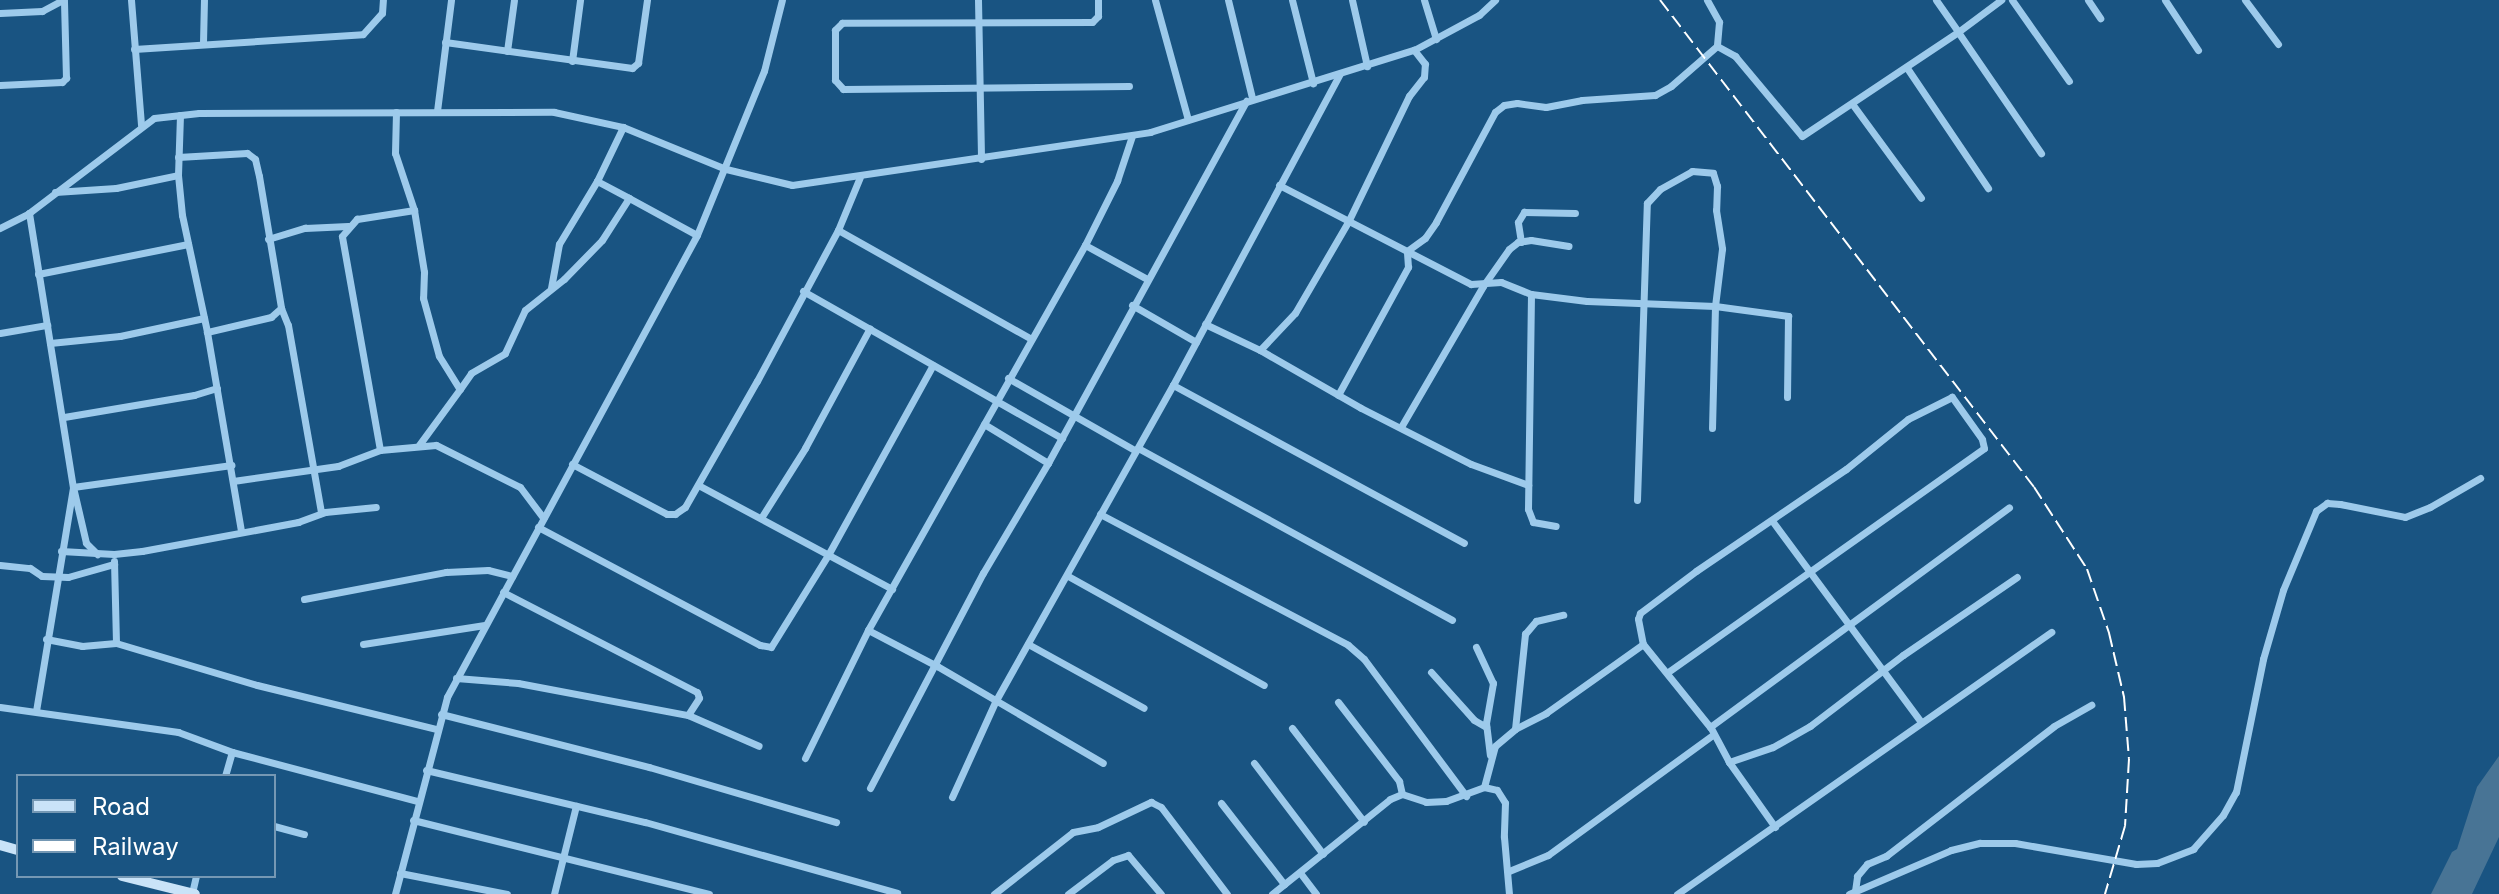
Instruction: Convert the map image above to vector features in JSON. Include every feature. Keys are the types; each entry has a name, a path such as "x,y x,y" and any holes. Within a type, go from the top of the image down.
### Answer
{"main road":[{"path":"127,878 154,889 193,894"}],"street":[{"path":"0,13 42,11 64,0 66,78 62,82 0,85"},
{"path":"131,0 141,125"},
{"path":"203,43 204,0"},
{"path":"134,49 363,34 382,13 383,0"},
{"path":"437,111 451,0"},
{"path":"507,51 514,0"},
{"path":"572,61 580,0"},
{"path":"445,42 572,61 636,66 647,0"},
{"path":"395,894 436,729 456,678 697,235 764,71 782,0"},
{"path":"978,0 981,159"},
{"path":"1098,0 1098,16 1092,22 842,23 835,30 835,80 843,89 1129,86"},
{"path":"1155,0 1188,120"},
{"path":"870,788 937,666 983,573 1048,463 1132,305 1249,99 1228,0"},
{"path":"1292,0 1313,83"},
{"path":"1352,0 1367,66"},
{"path":"1424,0 1436,39"},
{"path":"0,228 29,213 154,118 437,111 554,112 623,127 726,169 792,185 1132,136 1414,50 1479,15 1495,0"},
{"path":"1407,251 1425,238 1436,222 1490,118 1504,105 1549,107 1582,100 1655,95 1671,86 1717,46 1719,22 1707,0"},
{"path":"1936,0 2041,153"},
{"path":"1717,46 1735,56 1802,136 1853,105 2001,0"},
{"path":"2012,0 2069,81"},
{"path":"2088,0 2100,18"},
{"path":"2165,0 2198,50"},
{"path":"2245,0 2278,44"},
{"path":"1260,350 1295,313 1348,222 1409,96 1426,72 1425,64 1414,50"},
{"path":"1907,68 1988,188"},
{"path":"952,797 995,702 1173,385 1340,74"},
{"path":"1853,105 1921,198"},
{"path":"396,112 395,153 414,210 424,272 423,298 439,356 460,389"},
{"path":"180,115 178,175 188,244 207,332 241,530"},
{"path":"551,288 559,244 597,181 623,127"},
{"path":"805,758 868,630 1085,245 1117,181 1132,136"},
{"path":"178,157 240,152 255,159 321,513"},
{"path":"1637,500 1647,203 1660,189 1700,169 1713,173 1717,186 1716,210 1722,249 1715,306 1712,428"},
{"path":"55,192 116,188 178,175"},
{"path":"572,464 672,515 685,507 700,486 838,230 860,177"},
{"path":"597,181 697,235"},
{"path":"1279,185 1463,282 1483,286 1501,282 1531,294 1644,304 1715,306 1788,316 1787,397"},
{"path":"419,445 471,373 505,353 525,310 602,240 629,198"},
{"path":"380,450 342,236 348,226 363,217 414,210"},
{"path":"1521,242 1518,222 1524,212 1575,213"},
{"path":"29,213 73,487 86,543 97,554"},
{"path":"268,239 305,228 348,226"},
{"path":"838,230 1030,338"},
{"path":"1401,427 1483,286 1509,249 1521,242 1543,240 1569,246"},
{"path":"38,274 188,244"},
{"path":"1085,245 1147,279"},
{"path":"1338,395 1408,267 1407,251"},
{"path":"1408,267 1423,260"},
{"path":"803,291 1062,438"},
{"path":"1531,294 1528,485 1533,522 1556,526"},
{"path":"1132,305 1196,342"},
{"path":"207,332 259,321 278,313 281,308"},
{"path":"50,343 120,336 204,318"},
{"path":"1205,324 1260,350 1338,395 1471,464 1528,485"},
{"path":"0,333 47,325"},
{"path":"761,518 805,448 870,328"},
{"path":"538,527 766,647 776,644 933,365"},
{"path":"1008,378 1071,417 1452,620"},
{"path":"1173,385 1464,543"},
{"path":"64,417 194,395 217,388"},
{"path":"1668,672 1984,448 1982,439 1952,397 1908,419 1773,522 1696,571 1640,613 1638,619 1643,644 1712,730 1729,762 1775,827"},
{"path":"984,424 1048,463"},
{"path":"233,481 349,463 380,450 436,445 520,487 543,518"},
{"path":"73,487 231,465"},
{"path":"1852,893 1951,850 1980,843 2015,843 2136,864 2176,857 2193,849 2209,834 2236,792 2279,604 2316,511 2327,503 2405,517 2430,507 2480,478"},
{"path":"700,486 892,589"},
{"path":"36,711 73,487"},
{"path":"61,551 114,554 298,522 321,513 376,507"},
{"path":"1509,871 1548,855 1850,624 2009,507"},
{"path":"1100,514 1348,645 1364,659 1466,796"},
{"path":"1773,522 1921,722"},
{"path":"114,554 116,643"},
{"path":"0,565 30,568 42,576 60,577 82,576 114,564"},
{"path":"304,599 446,572 488,570 512,576"},
{"path":"1068,576 1264,685"},
{"path":"1729,762 1773,747 1810,726 1882,671 2017,577"},
{"path":"503,592 697,692 699,698 688,715"},
{"path":"1515,729 1525,634 1536,621 1563,615"},
{"path":"363,644 485,625"},
{"path":"868,630 937,666 1103,763"},
{"path":"1677,894 2051,632"},
{"path":"46,639 82,646 116,643 257,685 436,729"},
{"path":"1028,644 1144,708"},
{"path":"1484,787 1495,746 1515,729 1546,713 1643,644"},
{"path":"1476,647 1493,683 1486,727 1490,757"},
{"path":"1431,672 1474,720 1486,727"},
{"path":"456,678 518,683 688,715 759,746"},
{"path":"1338,702 1399,781 1402,794"},
{"path":"1852,893 1857,876 1867,864 1886,856 2054,726 2091,705"},
{"path":"0,707 178,732 232,752 418,801"},
{"path":"441,714 649,767 836,822"},
{"path":"1292,728 1364,822"},
{"path":"226,774 232,752"},
{"path":"1254,763 1323,854"},
{"path":"426,770 645,822 897,893"},
{"path":"1272,894 1301,874 1381,805 1402,794 1426,802 1466,796 1484,787 1497,790 1505,803 1504,837 1510,889 1502,894"},
{"path":"1000,892 1059,841 1151,802 1161,807 1227,894"},
{"path":"1221,803 1284,884"},
{"path":"554,894 576,806"},
{"path":"413,820 709,894"},
{"path":"276,827 304,834"},
{"path":"1068,894 1113,860 1128,855 1158,891 1149,894"},
{"path":"400,873 507,894"},
{"path":"1301,874 1316,894"}],"water":[{"path":"2499,756 2499,837 2472,894 2431,894 2452,852 2457,849 2477,787"}],"railway":[{"path":"1660,0 2034,487 2087,569 2109,633 2124,697 2129,759 2125,826 2105,894"}]}
